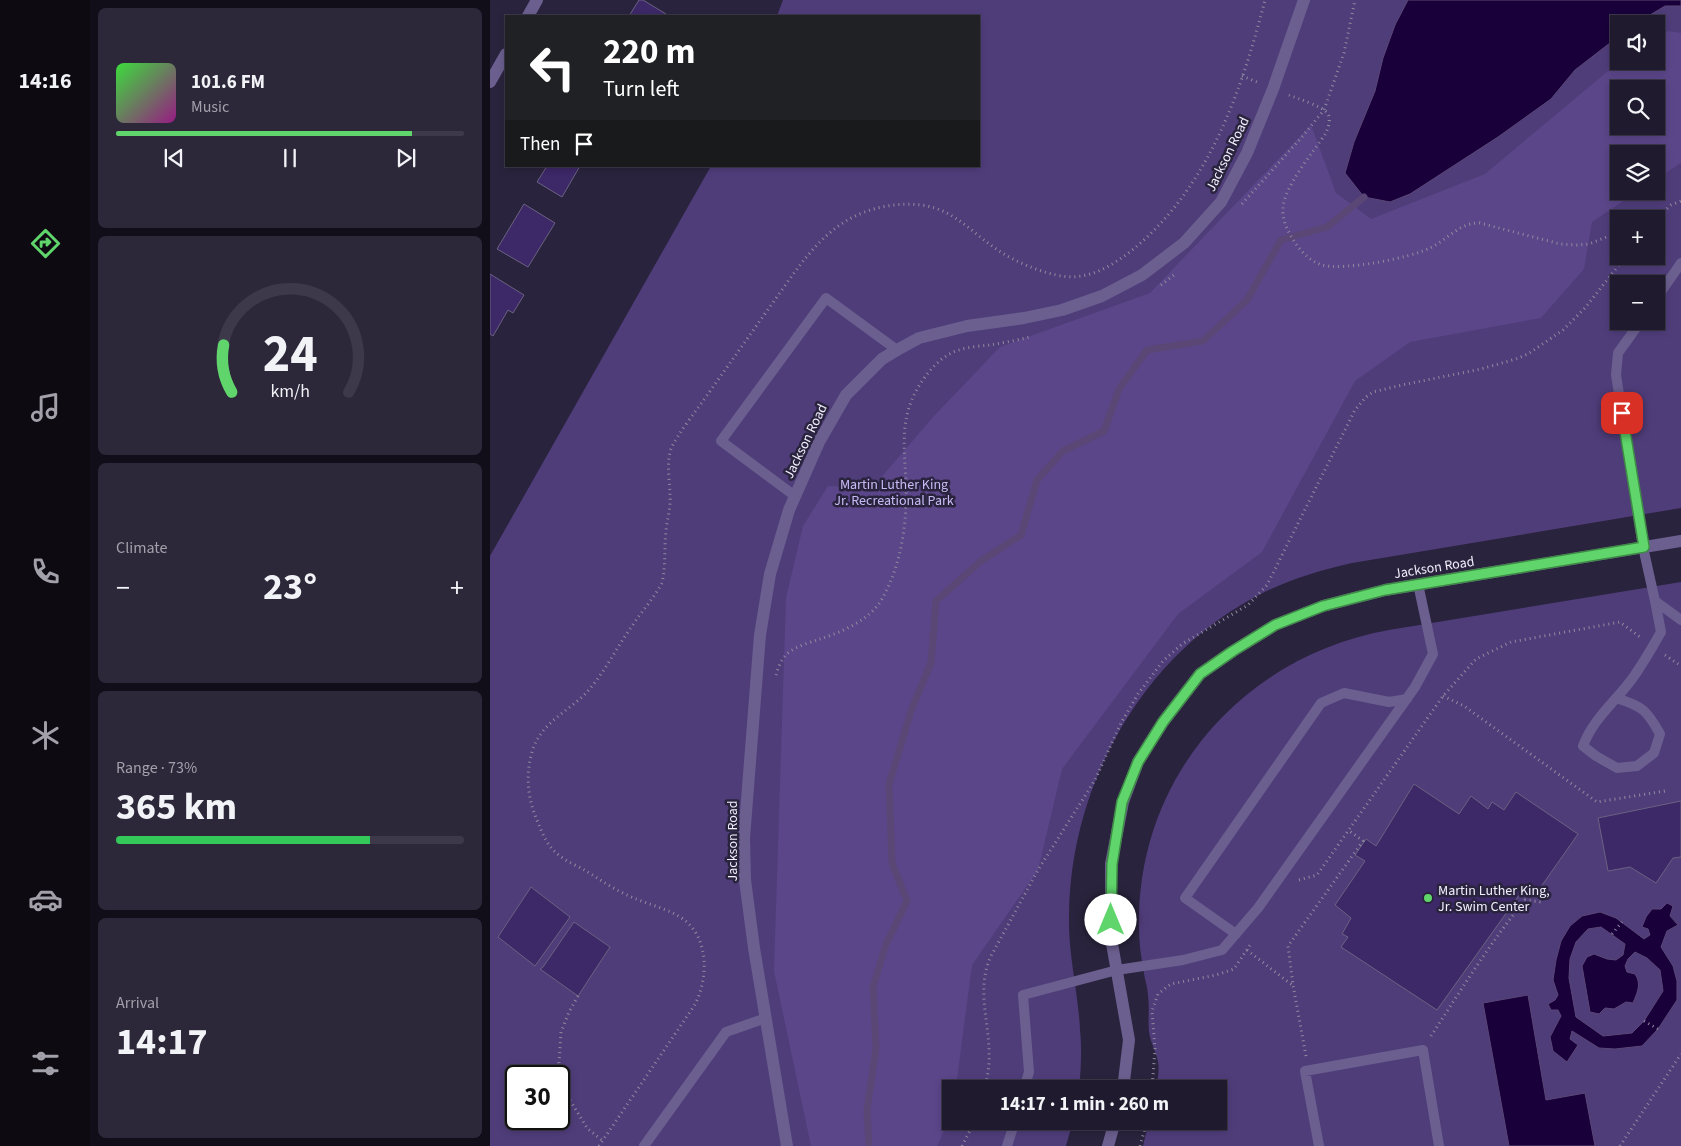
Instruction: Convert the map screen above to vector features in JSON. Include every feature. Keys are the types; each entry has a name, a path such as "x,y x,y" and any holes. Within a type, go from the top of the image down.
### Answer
{"street":[{"path":"529,15 537,0"},
{"name":"Jackson Road","path":"787,1146 754,948 745,880 745,828 760,635 770,574 789,510 818,442 846,395 882,359 919,338 967,326 1024,318 1062,310 1102,296 1142,275 1184,244 1221,202 1247,153 1304,0"},
{"path":"490,82 505,56"},
{"name":"Jackson Road","path":"1124,1080 1129,1040 1111,938 1112,864 1122,802 1138,762 1163,722 1200,674 1275,625 1323,606 1385,590 1418,584 1681,541"},
{"path":"1108,1146 1113,1130"}],"lane":[{"path":"1665,286 1681,263"},
{"path":"795,496 721,441 826,298 897,350"},
{"path":"1616,698 1631,703 1649,714 1660,734 1654,753 1637,766 1617,768 1583,746 1588,732 1616,698 1631,680 1661,632 1644,547 1616,375 1618,353 1635,330"},
{"path":"1027,1080 1029,1072 1023,995 1117,970 1183,960 1222,950 1258,908 1407,699 1433,654 1418,584"},
{"path":"1655,601 1681,620"},
{"path":"1236,934 1185,898 1321,703 1344,693 1389,702 1407,699"},
{"path":"644,1146 726,1032 766,1018"},
{"path":"1319,1146 1305,1071 1423,1050 1439,1146"},
{"path":"1007,1146 1012,1130"}],"path":[{"path":"600,1146 694,1006 702,985 704,965 702,947 693,928 682,919 670,912 626,895 560,857 549,846 533,810 527,782 528,768 534,745 541,732 588,690 662,583 665,570 666,530 670,507 668,473 671,448 800,266 814,248 846,221 884,206 904,204 937,208 967,224 1003,254 1041,271 1071,278 1086,276 1100,271 1117,261 1138,245 1183,198 1218,139 1242,76 1265,0"},
{"path":"1237,209 1324,110 1344,53 1355,0"},
{"path":"1242,76 1324,110 1328,115 1329,120 1326,134 1285,196 1282,211 1288,230 1295,243 1313,261 1332,267 1387,261 1430,248 1473,222 1480,222 1560,244 1589,244 1610,236"},
{"path":"1665,211 1671,205 1681,201"},
{"path":"1156,288 1175,274"},
{"path":"776,678 780,663 785,656 797,647 842,630 864,618 876,608 890,584 904,531 906,506 905,421 911,398 928,373 936,364 956,351 1033,336"},
{"path":"1296,880 1317,874 1443,696 1476,658 1512,642 1620,622 1681,666"},
{"path":"1443,696 1464,706 1597,802 1665,791"},
{"path":"1306,1057 1288,946 1363,841 1348,830"},
{"path":"1423,1050 1504,926 1525,900 1541,902"},
{"path":"1612,934 1622,922"},
{"path":"1153,1080 1155,1049 1152,1011 1158,994 1172,984 1216,975 1234,968 1253,942"},
{"path":"1247,950 1293,985"},
{"path":"578,996 561,1032 559,1063 568,1097 587,1128 603,1141"},
{"path":"1644,1021 1658,1029"},
{"path":"1620,1146 1681,1054"},
{"path":"962,1146 970,1130"},
{"path":"1140,1146 1144,1130"}],"green space":[{"name":"Martin Luther King Jr. Recreational Park","path":"783,0 1681,0 1681,508 1352,563 1313,573 1277,586 1253,598 1212,624 1176,656 1145,692 1119,732 1098,775 1082,821 1073,868 1069,916 1070,944 1081,1037 1080,1080 942,1080 942,1130 1070,1130 1066,1146 490,1146 490,556 710,167 980,167 980,15 777,15"},
{"path":"1668,31 1681,33 1681,163 1665,173 1665,145 1610,145 1610,200 1625,200 1592,222 1584,269 1541,318 1410,342 1355,381 1262,552 1178,614 1062,769 1038,870 972,965 957,1080 942,1080 942,1130 944,1130 937,1146 811,1146 774,971 786,598 803,526 828,486 872,488 934,416 1000,347 1150,293 1311,125 1336,193 1371,219 1485,174 1608,71 1665,70 1665,33"},
{"path":"1681,582 1681,1146 1143,1146 1147,1130 1227,1130 1227,1080 1158,1080 1159,1065 1149,1032 1148,993 1139,934 1143,873 1156,822 1178,775 1208,732 1245,696 1288,666 1336,644 1389,630"}],"shaded area":[{"path":"1408,0 1681,0 1681,6 1665,6 1650,15 1610,15 1610,43 1575,70 1551,99 1498,137 1410,194 1390,202 1364,197 1345,173 1354,142 1375,91 1383,58 1395,25"},
{"path":"1667,903 1673,906 1670,916 1678,925 1667,931 1661,947 1673,966 1677,981 1677,1000 1658,1029 1642,1046 1615,1049 1599,1048 1572,1031 1570,1039 1578,1045 1567,1062 1553,1051 1550,1037 1561,1016 1558,1010 1551,1010 1548,1004 1555,1000 1558,995 1553,980 1556,960 1561,941 1570,926 1582,916 1600,912 1616,918 1644,939 1650,935 1648,929 1642,927 1646,917 1652,909 1661,909","holes":["1601,927 1625,944 1623,955 1616,960 1594,954 1587,957 1582,966 1590,1012 1599,1014 1605,1008 1614,1009 1626,1002 1633,1003 1638,989 1638,981 1635,974 1627,972 1625,966 1628,959 1635,952 1647,958 1660,970 1663,991 1644,1021 1632,1033 1603,1036 1576,1017 1569,978 1570,959 1576,942 1588,929"]},
{"path":"1528,995 1546,1100 1585,1093 1595,1146 1509,1146 1483,1003"}],"building":[{"path":"639,0 643,0 666,14 666,15 630,15"},
{"path":"546,167 579,167 562,197 537,182"},
{"path":"524,204 555,223 528,267 497,249"},
{"path":"490,274 524,295 513,313 508,310 493,336 490,334"},
{"name":"Martin Luther King, Jr. Swim Center","path":"1414,784 1459,814 1471,796 1488,809 1492,802 1504,810 1516,792 1578,834 1538,891 1527,884 1437,1010 1341,947 1348,937 1342,934 1351,918 1335,905 1365,861 1355,855 1366,839 1376,846"},
{"path":"1681,801 1681,857 1673,858 1656,883 1630,867 1608,871 1598,818"},
{"path":"531,887 570,917 535,966 498,937"},
{"path":"574,922 610,947 578,996 540,969"}],"waterway":[{"path":"869,1146 867,1110 876,1048 873,987 886,944 907,901 892,863 889,784 912,708 931,663 936,601 981,561 1021,535 1037,480 1063,451 1104,431 1119,389 1147,350 1203,341 1247,300 1281,240 1327,227 1364,197"}],"place":[{"name":"Martin Luther King, Jr. Swim Center","path":"1428,898"}],"route":[{"path":"1111,920 1112,864 1122,802 1138,762 1163,722 1200,674 1275,625 1323,606 1385,590 1644,547 1622,413"}]}
